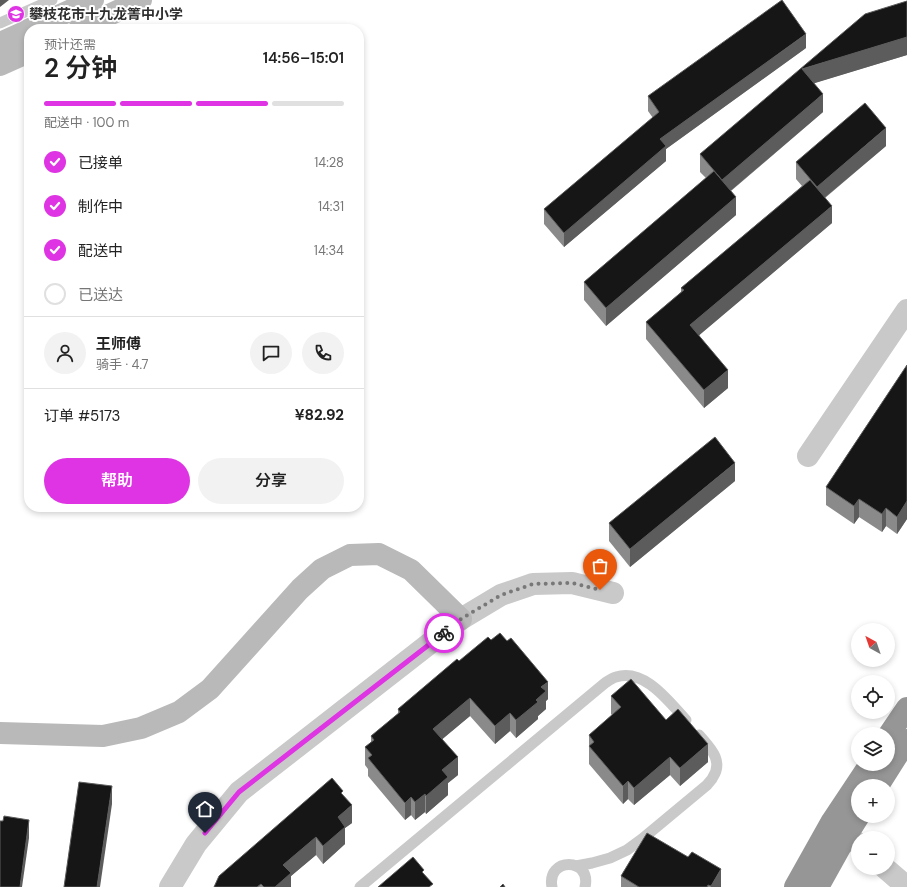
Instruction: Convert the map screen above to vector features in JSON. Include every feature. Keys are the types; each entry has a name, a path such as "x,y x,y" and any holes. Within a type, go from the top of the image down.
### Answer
{"highway":[{"path":"894,727 907,708"},
{"path":"882,779 907,740"},
{"path":"818,887 846,833 868,771"},
{"path":"795,887 854,823"}],"street":[{"path":"41,24 93,0"},
{"path":"90,24 142,0"},
{"path":"0,43 24,32"},
{"path":"0,65 24,54"},
{"path":"808,456 907,310"},
{"path":"0,733 103,736 141,728 179,712 210,689 300,589 322,569 350,555 379,554 411,570 461,619"},
{"path":"170,887 196,844 239,792 461,619 501,595 533,584 572,583 613,593"},
{"path":"893,875 907,887"}],"lane":[{"path":"0,23 52,0"},
{"path":"360,887 605,683 616,677 628,675 640,678 651,684 663,695 712,750 716,758 717,767 714,777 642,839 627,850 610,858 576,866"},
{"path":"552,887 552,876 559,866 565,864 571,864 581,870 585,875 585,887"}],"building":[{"path":"782,0 806,34 660,139 666,146 564,233 544,209 659,112 648,96"},
{"path":"907,1 907,37 802,69 823,94 722,180 700,154 865,14"},
{"path":"865,103 886,128 817,187 796,162"},
{"path":"714,171 736,197 606,308 584,282"},
{"path":"810,180 832,206 690,325 728,370 704,390 646,322 684,290 681,288"},
{"path":"907,365 907,501 897,517 886,508 882,514 859,499 854,506 826,487"},
{"path":"715,437 735,463 630,549 609,523"},
{"path":"500,633 507,641 511,638 548,682 541,687 546,691 536,700 538,702 516,720 510,713 495,726 470,698 433,729 458,757 442,770 448,777 426,796 425,794 415,802 411,797 405,803 368,758 372,755 365,747 374,740 371,736 400,712 398,709 457,659 459,661 488,637 491,640"},
{"path":"631,679 666,720 678,709 708,744 680,768 670,757 634,788 628,781 623,786 589,746 594,742 589,735 621,707 611,696"},
{"path":"332,778 343,791 341,793 352,805 338,817 345,827 323,846 316,837 283,865 291,873 275,887 264,887 261,884 257,887 214,887 219,876"},
{"path":"79,782 112,786 97,887 64,887"},
{"path":"4,816 29,820 20,887 0,887 0,821 3,821"},
{"path":"647,833 688,857 692,852 721,869 711,886 639,887 621,876"},
{"path":"413,857 424,870 422,872 433,884 429,887 378,887"}],"way so far":[{"path":"444,633 461,619 501,595 533,584 572,583 600,590"}],"place":[{"name":"攀枝花市十九龙箐中小学","path":"16,14"}],"route":[{"path":"205,833 239,792 444,633"}]}
